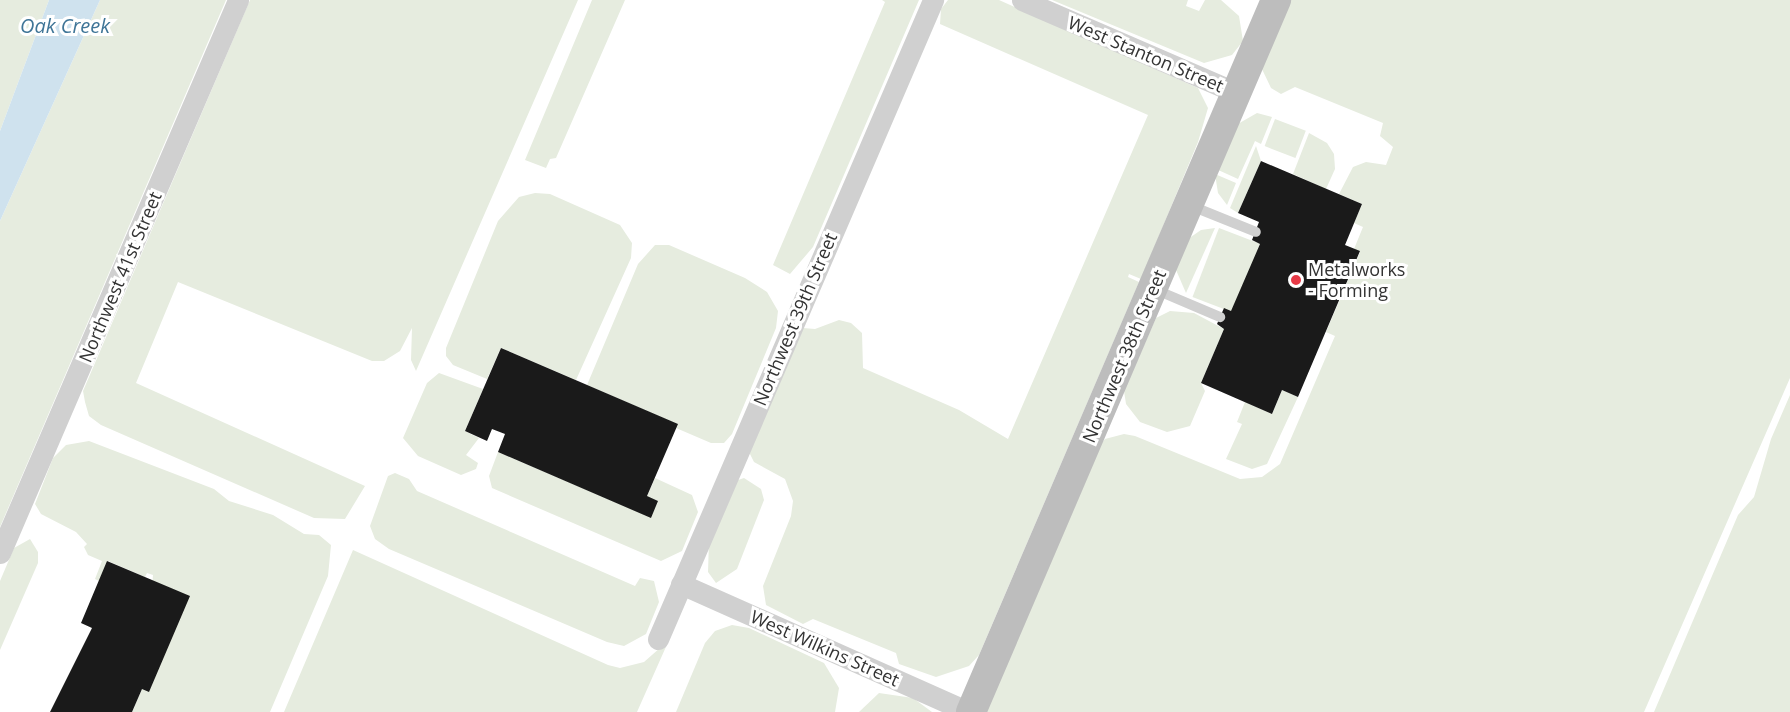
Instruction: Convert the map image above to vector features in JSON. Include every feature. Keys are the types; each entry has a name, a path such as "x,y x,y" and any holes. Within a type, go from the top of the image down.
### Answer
{"main road":[{"name":"Northwest 38th Street","path":"970,712 1276,0"}],"street":[{"name":"Northwest 41st Street","path":"0,553 238,0"},
{"name":"Northwest 39th Street","path":"658,639 933,0"},
{"name":"West Stanton Street","path":"1022,0 1237,93"},
{"name":"West Wilkins Street","path":"681,584 970,712"}],"lane":[{"path":"1189,205 1256,232"},
{"path":"1153,289 1220,317"}],"shaded area":[{"path":"0,0 49,0 0,131"},
{"path":"100,0 226,0 0,527 0,221"},
{"path":"250,0 578,0 416,371 411,360 412,328 400,351 384,361 372,361 178,282 136,383 365,486 345,519 314,518 101,425 89,416 85,402 83,391"},
{"path":"592,0 625,0 556,158 550,159 546,168 525,160"},
{"path":"882,0 919,0 813,247 790,274 773,265 885,2"},
{"path":"948,0 999,0 1198,88 1208,108 1198,142 1141,279 1129,274 1128,277 1139,282 979,655 969,666 936,677 899,664 896,653 813,619 803,624 766,605 763,586 791,516 793,501 785,479 754,462 748,450 803,328 815,329 839,320 851,323 862,333 863,368 959,410 1008,439 1148,115 940,24 941,9"},
{"path":"1052,0 1188,0 1186,6 1199,11 1205,0 1221,0 1239,16 1243,41 1232,55 1204,63"},
{"path":"1289,0 1790,0 1790,378 1644,712 980,712 1099,446 1105,439 1124,434 1135,436 1240,479 1262,477 1280,464 1335,336 1326,332 1360,252 1354,249 1363,227 1354,223 1362,204 1339,194 1353,167 1366,162 1386,165 1393,147 1380,136 1383,123 1295,87 1281,94 1271,88 1261,67"},
{"path":"1257,113 1272,117 1261,144 1255,141 1238,179 1216,169 1236,125"},
{"path":"1275,119 1306,131 1295,158 1265,146"},
{"path":"1309,133 1327,143 1334,154 1335,169 1326,189 1293,174"},
{"path":"1256,146 1261,161 1238,213 1230,208"},
{"path":"1215,174 1236,183 1227,205 1218,193"},
{"path":"535,193 550,194 620,225 632,243 631,258 576,380 501,348 487,379 453,365 446,356 446,348 498,221 519,197"},
{"path":"1215,228 1186,293 1176,270 1185,241 1201,230"},
{"path":"1219,228 1260,244 1234,313 1192,297"},
{"path":"655,245 669,245 745,278 767,292 778,311 776,328 732,434 724,443 711,443 676,428 677,424 587,385 638,264"},
{"path":"1170,311 1194,313 1224,329 1201,383 1205,391 1190,426 1167,432 1140,422 1126,404 1124,391 1156,318"},
{"path":"439,373 483,389 465,431 479,438 466,455 478,463 476,469 461,475 418,456 403,438 427,383"},
{"path":"1282,390 1298,397 1267,464 1252,469 1226,459 1242,424 1237,422 1245,402 1272,414"},
{"path":"1790,395 1790,712 1654,712 1738,515 1754,497 1771,439"},
{"path":"89,441 214,489 229,501 273,515 304,534 319,535 331,545 328,576 270,712 132,712 142,689 153,575 147,573 145,577 108,561 99,581 95,579 102,561 88,555 84,547 87,544 76,532 41,514 35,504 53,458 66,445"},
{"path":"498,452 650,517 647,496 655,478 692,495 698,512 682,551 661,561 492,488 489,476"},
{"path":"395,473 409,479 417,491 635,586 640,578 654,581 659,602 646,634 624,646 607,642 389,549 375,539 370,526 388,476"},
{"path":"744,478 761,489 764,500 737,569 716,583 708,572 709,541 735,481"},
{"path":"30,539 38,552 38,563 0,650 0,581 14,548"},
{"path":"353,550 608,665 620,668 644,662 669,640 637,712 284,712"},
{"path":"732,625 749,628 824,663 839,688 835,712 676,712 705,643 715,631"},
{"path":"879,693 913,698 932,712 859,712"}],"water":[{"name":"Oak Creek","path":"49,0 100,0 0,221 0,131"}],"building":[{"name":"Metalworks - Forming","path":"1261,161 1362,204 1345,245 1360,251 1298,397 1282,390 1272,414 1201,383 1224,329 1217,324 1224,308 1231,311 1260,244 1252,240 1259,222 1238,213"},
{"path":"501,348 678,424 647,496 658,501 651,518 498,452 505,434 492,429 487,441 465,431"},
{"path":"107,561 190,596 149,692 142,689 132,712 50,712 92,628 81,623"}],"place":[{"name":"Metalworks - Forming","path":"1296,280"}]}
